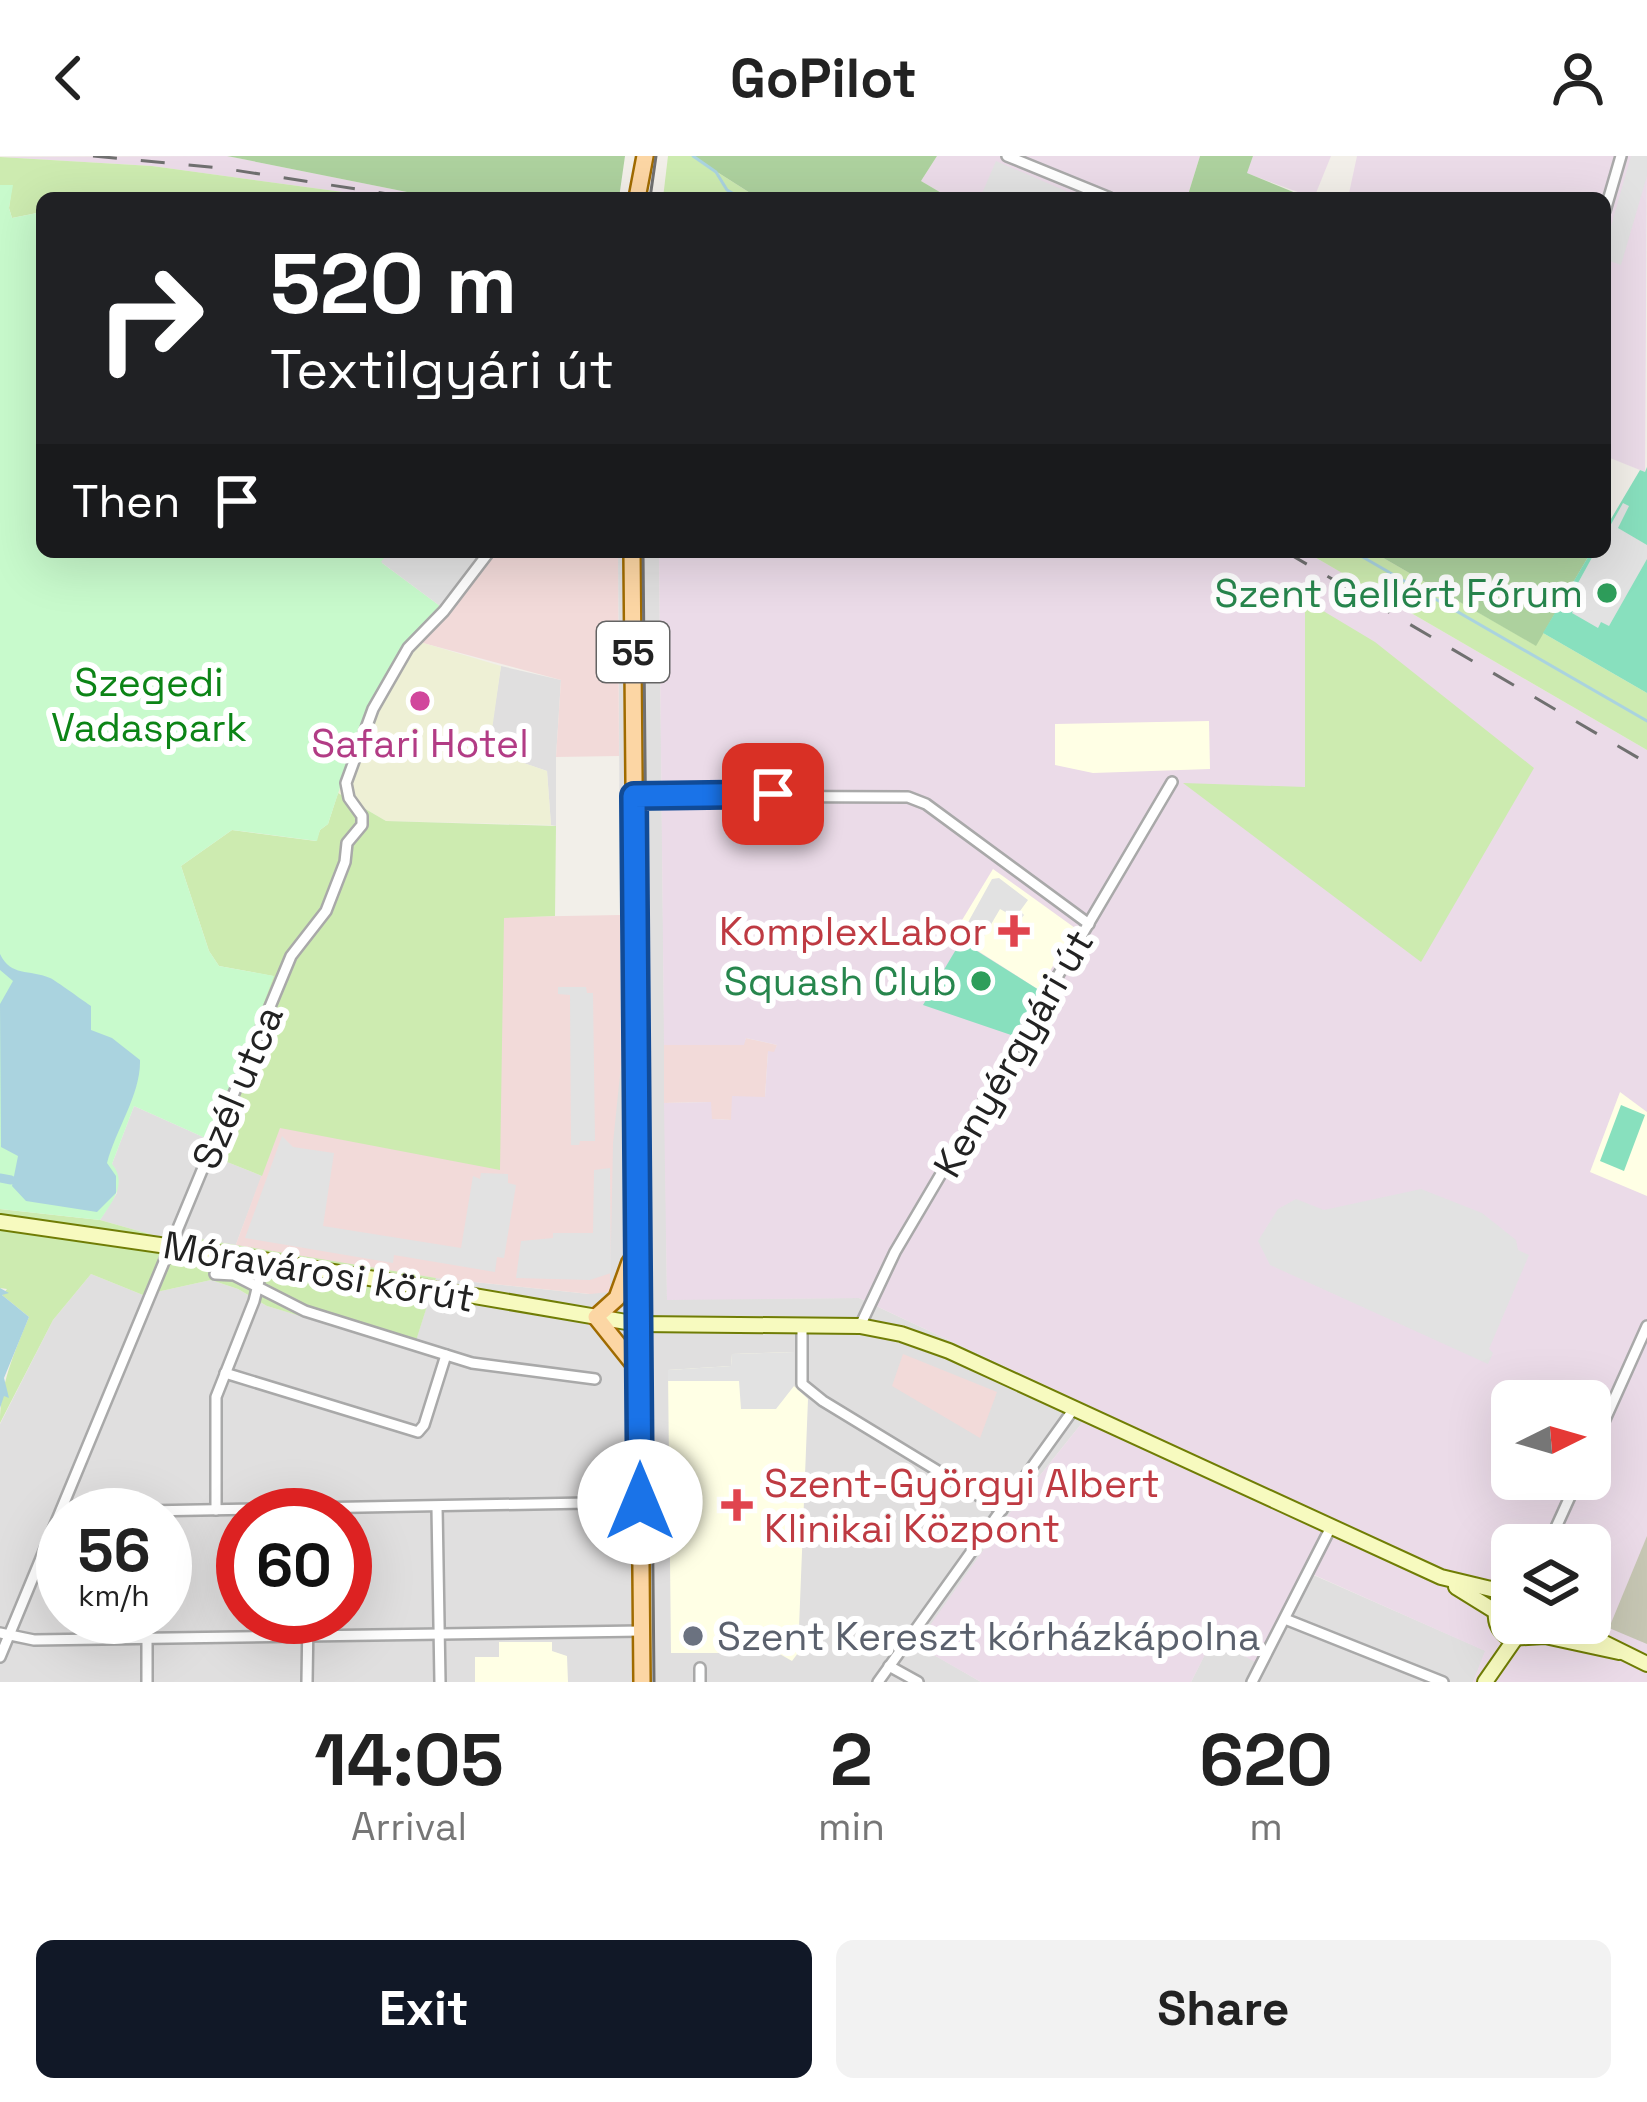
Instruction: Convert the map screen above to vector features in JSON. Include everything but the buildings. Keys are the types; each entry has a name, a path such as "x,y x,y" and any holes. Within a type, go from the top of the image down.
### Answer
{"main road":[{"path":"639,192 645,156"},
{"name":"55","path":"632,558 642,1682"},
{"name":"Móravárosi körút","path":"0,1222 171,1245 638,1324 860,1326 901,1334 949,1351 1441,1577"},
{"path":"636,1242 623,1286 596,1317 623,1346 639,1373"},
{"path":"1441,1577 1491,1594"},
{"path":"1441,1577 1451,1590 1491,1614"},
{"path":"1488,1676 1493,1644"},
{"path":"1488,1676 1514,1644"},
{"path":"1600,1644 1647,1664"}],"street":[{"path":"1006,156 1095,192"},
{"path":"1611,192 1621,156"},
{"name":"Szél utca","path":"71,1488 291,956 322,918 345,862 347,843 362,825 346,783 373,709 408,648 484,558"},
{"name":"Kenyérgyári út","path":"860,1326 895,1252 1172,782"},
{"path":"634,796 878,794 913,799 1089,924"},
{"path":"192,1511 216,1510 214,1412 264,1260"},
{"path":"215,1274 234,1275 305,1311 495,1369 595,1379"},
{"path":"802,1324 802,1384 1002,1510"},
{"path":"1611,1406 1647,1326"},
{"path":"225,1373 418,1432 446,1355"},
{"path":"878,1682 1073,1410"},
{"path":"372,1509 640,1502"},
{"path":"437,1507 440,1682"},
{"path":"1252,1682 1331,1526"},
{"name":"Szél utca","path":"0,1657 36,1566"},
{"path":"1285,1619 1443,1682"},
{"path":"372,1635 641,1630"},
{"path":"5,1635 36,1636"},
{"path":"147,1644 147,1682"},
{"path":"307,1682 308,1644"},
{"path":"889,1666 918,1682"},
{"path":"700,1668 700,1682"}],"shaded area":[{"path":"227,156 407,192 343,192 152,166 0,157"},
{"path":"937,156 1200,156 1189,192 940,192 921,181"},
{"path":"1253,156 1331,156 1316,192 1298,192 1246,173"},
{"path":"1357,156 1647,156 1645,472 1611,458 1611,192 1349,192"},
{"path":"1631,156 1647,156 1647,176 1621,265 1611,261 1611,226"},
{"path":"996,161 1068,192 983,192"},
{"path":"1623,503 1629,506 1618,528 1647,545 1647,559 1609,626 1601,622 1598,628 1572,613 1574,608 1567,603 1592,558 1611,558 1611,524"},
{"path":"384,558 480,558 440,606 381,562"},
{"path":"480,558 618,558 619,756 556,757 561,680 419,642 442,603"},
{"path":"618,558 659,558 667,1299 859,1298 1094,1408 1009,1514 917,1645 981,1682 0,1682 0,1424 53,1320 91,1274 143,1295 211,1280 267,1306 413,1349 436,1278 589,1294 621,1065"},
{"path":"659,558 1316,558 1647,750 1647,1682 1473,1682 1485,1651 1303,1570 1255,1662 1213,1639 1191,1682 981,1682 916,1645 1009,1514 1094,1408 859,1298 667,1300 664,1103 711,1102 712,1119 731,1120 732,1096 765,1097 768,1051 774,1052 777,1045 746,1038 744,1045 664,1045"},
{"path":"442,603 420,642 501,666 489,751 547,771 551,825 386,821 338,793 384,679"},
{"path":"501,666 561,680 556,826 551,825 547,771 488,751"},
{"path":"1209,721 1210,769 1093,773 1055,765 1055,724"},
{"name":"KomplexLabor","path":"993,869 1075,928 1039,990 953,935"},
{"path":"999,878 1028,900 1020,911 1024,915 1020,920 1000,909 979,945 961,935 992,879"},
{"path":"620,915 621,1065 613,1143 610,1292 436,1278 235,1247 279,1128 504,917"},
{"path":"558,987 586,987 587,993 593,993 595,1141 580,1141 579,1145 571,1145 570,995 558,994"},
{"path":"746,1038 777,1045 775,1052 768,1052 765,1097 732,1120 711,1119 711,1102 664,1103 664,1045 743,1045"},
{"path":"1620,1092 1647,1112 1647,1196 1590,1172"},
{"path":"134,1106 212,1141 217,1158 262,1176 235,1247 160,1237 100,1220 117,1193 112,1164"},
{"path":"282,1136 293,1147 334,1153 323,1226 461,1248 473,1176 508,1174 508,1183 516,1185 504,1258 497,1257 495,1272 394,1255 393,1263 245,1238"},
{"path":"610,1168 611,1273 590,1280 516,1278 521,1241 553,1238 553,1233 593,1233 594,1170"},
{"path":"1421,1189 1482,1213 1516,1240 1518,1250 1529,1255 1489,1349 1493,1353 1488,1364 1270,1265 1258,1241 1278,1209 1296,1199 1324,1210"},
{"name":"Szent-Györgyi Albert Klinikai Központ","path":"794,1352 794,1386 808,1399 798,1653 792,1661 778,1653 671,1653 668,1370 731,1366 732,1354"},
{"path":"794,1352 794,1386 776,1409 741,1409 739,1381 668,1381 668,1370 731,1366 732,1354"},
{"path":"903,1354 997,1392 980,1438 892,1386"},
{"path":"1647,1536 1647,1644 1611,1629"},
{"path":"1302,1570 1486,1651 1473,1682 1191,1682 1213,1638 1255,1661"},
{"path":"499,1642 552,1642 552,1651 567,1656 568,1682 475,1682 475,1657 499,1657"}],"green space":[{"path":"227,156 625,156 620,192 407,192"},
{"path":"668,156 692,156 749,192 664,192"},
{"path":"692,156 937,156 921,181 940,192 749,192"},
{"path":"1200,156 1253,156 1247,173 1293,192 1189,192"},
{"path":"0,157 152,166 343,192 36,192 36,213 12,218 12,186 0,185"},
{"name":"Szegedi Vadaspark","path":"0,185 13,185 12,218 36,213 36,558 385,558 382,563 440,606 385,683 317,841 232,830 181,866 209,951 219,966 274,976 212,1141 134,1106 112,1164 119,1178 116,1192 100,1220 0,1209"},
{"name":"Szent Gellért Fórum","path":"1647,467 1647,693 1543,633 1587,558 1611,558 1611,519 1640,470 1645,472"},
{"path":"1316,558 1383,558 1535,645 1543,633 1647,693 1647,750"},
{"path":"1383,558 1587,558 1536,646"},
{"path":"1305,600 1375,642 1534,768 1421,962 1183,783 1305,787"},
{"path":"338,793 386,821 556,826 555,916 504,918 500,1170 280,1128 262,1176 217,1158 212,1141 273,976 219,966 209,951 181,866 232,830 316,841 328,824"},
{"name":"Squash Club","path":"961,941 1039,990 1014,1036 923,1005"},
{"path":"1621,1105 1645,1115 1624,1171 1600,1161"},
{"path":"0,1209 100,1220 160,1237 194,1238 436,1278 413,1350 267,1306 211,1280 143,1295 91,1274 53,1320 0,1423 5,1382 29,1317 2,1295 7,1289 0,1288"}],"water":[{"path":"0,954 10,966 50,978 91,1006 91,1030 112,1038 140,1060 137,1086 107,1163 116,1176 116,1193 97,1212 26,1201 12,1186 18,1156 1,1147 0,1004 13,981 0,970"},
{"path":"0,1288 29,1317 4,1378 9,1398 4,1396 0,1408"}],"waterway":[{"path":"693,156 716,172 730,192"},
{"path":"1364,558 1647,721"},
{"path":"0,1178 11,1180"}],"tram line":[{"path":"651,192 656,156"},
{"path":"643,558 654,1682"}],"railway":[{"path":"93,156 221,168 375,192"},
{"path":"1296,558 1647,763"}],"place":[{"name":"Szent Gellért Fórum","path":"1607,593"},
{"name":"Safari Hotel","path":"420,701"},
{"name":"KomplexLabor","path":"1014,931"},
{"name":"Squash Club","path":"981,981"},
{"name":"Szent-Györgyi Albert Klinikai Központ","path":"737,1505"},
{"name":"Szent Kereszt kórházkápolna","path":"693,1636"}],"route":[{"path":"640,1502 634,796 773,794"}]}
